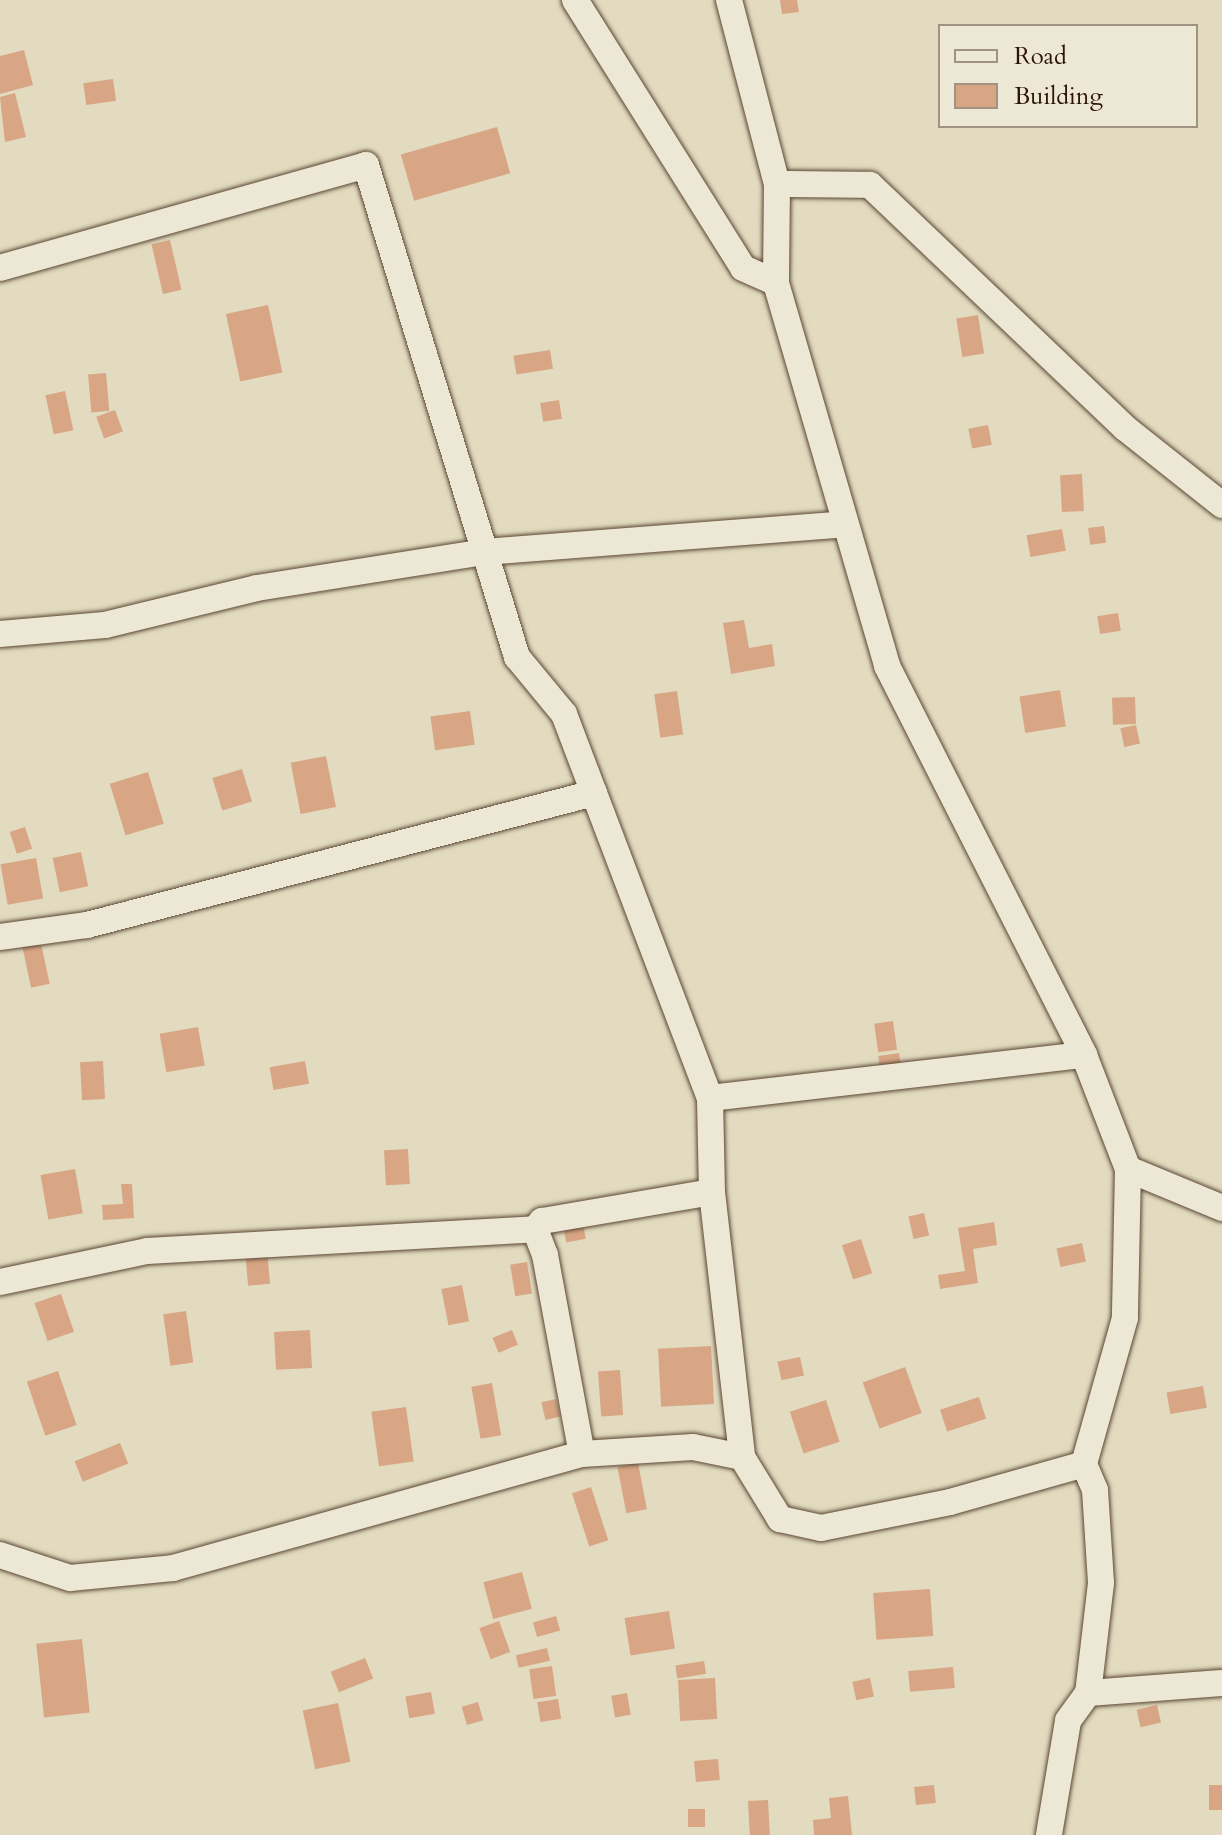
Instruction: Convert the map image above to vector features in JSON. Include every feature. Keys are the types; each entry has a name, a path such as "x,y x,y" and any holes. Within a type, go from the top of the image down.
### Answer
{"street":[{"path":"575,0 743,268 776,283"},
{"path":"729,0 777,184 776,283 887,666 1084,1055 1128,1169 1125,1318 1084,1464 1095,1490 1101,1583 1088,1693 1068,1721 1049,1835"},
{"path":"0,268 366,165 517,657 564,714 710,1098 712,1192 742,1457 780,1519 821,1528 950,1502 1084,1464"},
{"path":"777,184 870,185 1125,428 1222,505"},
{"path":"0,634 105,625 257,588 484,552 845,524"},
{"path":"0,937 87,925 594,793"},
{"path":"710,1098 1084,1055"},
{"path":"1128,1169 1222,1208"},
{"path":"0,1282 147,1251 535,1229 542,1221 712,1192"},
{"path":"535,1229 545,1255 582,1454"},
{"path":"0,1555 70,1578 173,1568 582,1454 693,1447 742,1457"},
{"path":"1088,1693 1222,1683"}],"building":[{"path":"780,0 797,0 799,12 782,14"},
{"path":"24,50 33,85 0,94 0,56"},
{"path":"113,79 116,101 86,105 83,83"},
{"path":"15,93 26,137 5,142 0,97"},
{"path":"497,127 510,173 414,201 401,155"},
{"path":"170,240 181,290 163,294 151,244"},
{"path":"268,305 282,372 240,381 226,314"},
{"path":"978,315 984,354 962,357 956,318"},
{"path":"550,350 553,369 516,375 513,356"},
{"path":"106,373 109,411 91,412 88,375"},
{"path":"65,391 73,430 54,434 45,395"},
{"path":"559,400 562,419 543,422 540,403"},
{"path":"115,410 123,432 104,438 96,417"},
{"path":"988,425 992,445 972,448 968,429"},
{"path":"1082,474 1084,511 1062,512 1060,475"},
{"path":"1104,526 1106,543 1090,545 1088,528"},
{"path":"1062,529 1066,551 1030,557 1027,535"},
{"path":"1118,613 1121,631 1100,634 1097,616"},
{"path":"744,620 749,648 772,644 775,666 731,674 723,623"},
{"path":"1060,690 1066,727 1025,733 1020,696"},
{"path":"677,691 683,735 660,738 654,694"},
{"path":"1135,697 1136,724 1113,725 1112,698"},
{"path":"470,711 475,745 435,750 430,717"},
{"path":"1136,725 1140,744 1124,747 1120,728"},
{"path":"326,756 336,807 301,814 291,763"},
{"path":"242,769 252,802 222,811 212,778"},
{"path":"148,772 164,824 126,835 110,784"},
{"path":"25,827 32,849 17,854 10,832"},
{"path":"81,852 88,886 60,892 53,858"},
{"path":"36,858 43,898 8,905 1,864"},
{"path":"38,929 50,984 31,988 19,933"},
{"path":"893,1021 897,1050 878,1052 874,1024"},
{"path":"198,1027 205,1065 166,1072 160,1034"},
{"path":"899,1053 901,1068 880,1071 878,1056"},
{"path":"103,1061 105,1099 82,1100 80,1062"},
{"path":"305,1061 309,1084 274,1090 270,1067"},
{"path":"408,1149 410,1184 386,1185 384,1150"},
{"path":"75,1169 83,1213 48,1219 41,1175"},
{"path":"121,1184 132,1184 134,1218 103,1220 102,1205 123,1204"},
{"path":"924,1213 929,1235 914,1239 908,1217"},
{"path":"994,1222 997,1245 973,1249 978,1283 940,1289 938,1275 965,1271 958,1228"},
{"path":"583,1224 586,1239 566,1243 563,1228"},
{"path":"861,1239 872,1273 853,1279 842,1245"},
{"path":"1082,1243 1086,1262 1061,1267 1057,1248"},
{"path":"267,1249 270,1284 248,1286 245,1251"},
{"path":"527,1262 532,1294 515,1296 510,1265"},
{"path":"462,1285 469,1321 448,1325 441,1289"},
{"path":"61,1294 74,1332 48,1341 35,1303"},
{"path":"186,1311 193,1362 170,1366 163,1314"},
{"path":"310,1330 312,1368 276,1370 274,1332"},
{"path":"512,1330 518,1345 499,1353 493,1338"},
{"path":"711,1346 714,1404 661,1407 658,1349"},
{"path":"800,1357 804,1376 781,1380 778,1362"},
{"path":"905,1367 922,1413 879,1428 863,1382"},
{"path":"620,1370 623,1415 601,1416 598,1372"},
{"path":"58,1371 77,1425 45,1436 27,1382"},
{"path":"492,1383 501,1435 481,1439 471,1387"},
{"path":"1203,1386 1207,1408 1170,1414 1167,1392"},
{"path":"979,1397 986,1419 947,1432 940,1410"},
{"path":"556,1399 560,1417 545,1420 541,1402"},
{"path":"826,1400 840,1442 803,1454 790,1412"},
{"path":"406,1407 414,1461 379,1466 371,1412"},
{"path":"120,1443 128,1463 83,1482 75,1461"},
{"path":"638,1463 647,1509 626,1513 617,1467"},
{"path":"591,1487 608,1540 589,1546 572,1493"},
{"path":"522,1572 532,1609 493,1619 483,1582"},
{"path":"930,1589 933,1636 876,1640 873,1593"},
{"path":"669,1611 675,1649 630,1656 625,1618"},
{"path":"556,1616 560,1630 537,1637 533,1623"},
{"path":"499,1621 510,1652 491,1659 479,1628"},
{"path":"82,1639 90,1713 44,1717 36,1644"},
{"path":"547,1648 550,1661 519,1668 516,1655"},
{"path":"365,1658 373,1678 339,1692 331,1672"},
{"path":"704,1661 706,1674 677,1678 675,1666"},
{"path":"552,1666 556,1696 533,1699 529,1669"},
{"path":"953,1667 955,1688 910,1692 908,1671"},
{"path":"715,1678 717,1719 680,1721 678,1680"},
{"path":"870,1678 874,1697 856,1700 852,1682"},
{"path":"431,1692 435,1714 409,1718 405,1697"},
{"path":"627,1693 631,1715 615,1717 611,1696"},
{"path":"558,1699 561,1719 540,1722 537,1702"},
{"path":"478,1702 483,1720 467,1725 462,1707"},
{"path":"338,1703 350,1762 315,1769 303,1710"},
{"path":"1157,1705 1161,1723 1141,1727 1137,1710"},
{"path":"718,1759 720,1780 696,1782 694,1761"},
{"path":"934,1785 936,1803 916,1805 914,1787"},
{"path":"1209,1785 1222,1785 1222,1810 1209,1810"},
{"path":"848,1796 852,1835 814,1835 813,1820 831,1818 829,1798"},
{"path":"768,1800 770,1835 750,1835 748,1801"},
{"path":"688,1809 705,1809 705,1827 688,1827"}]}
